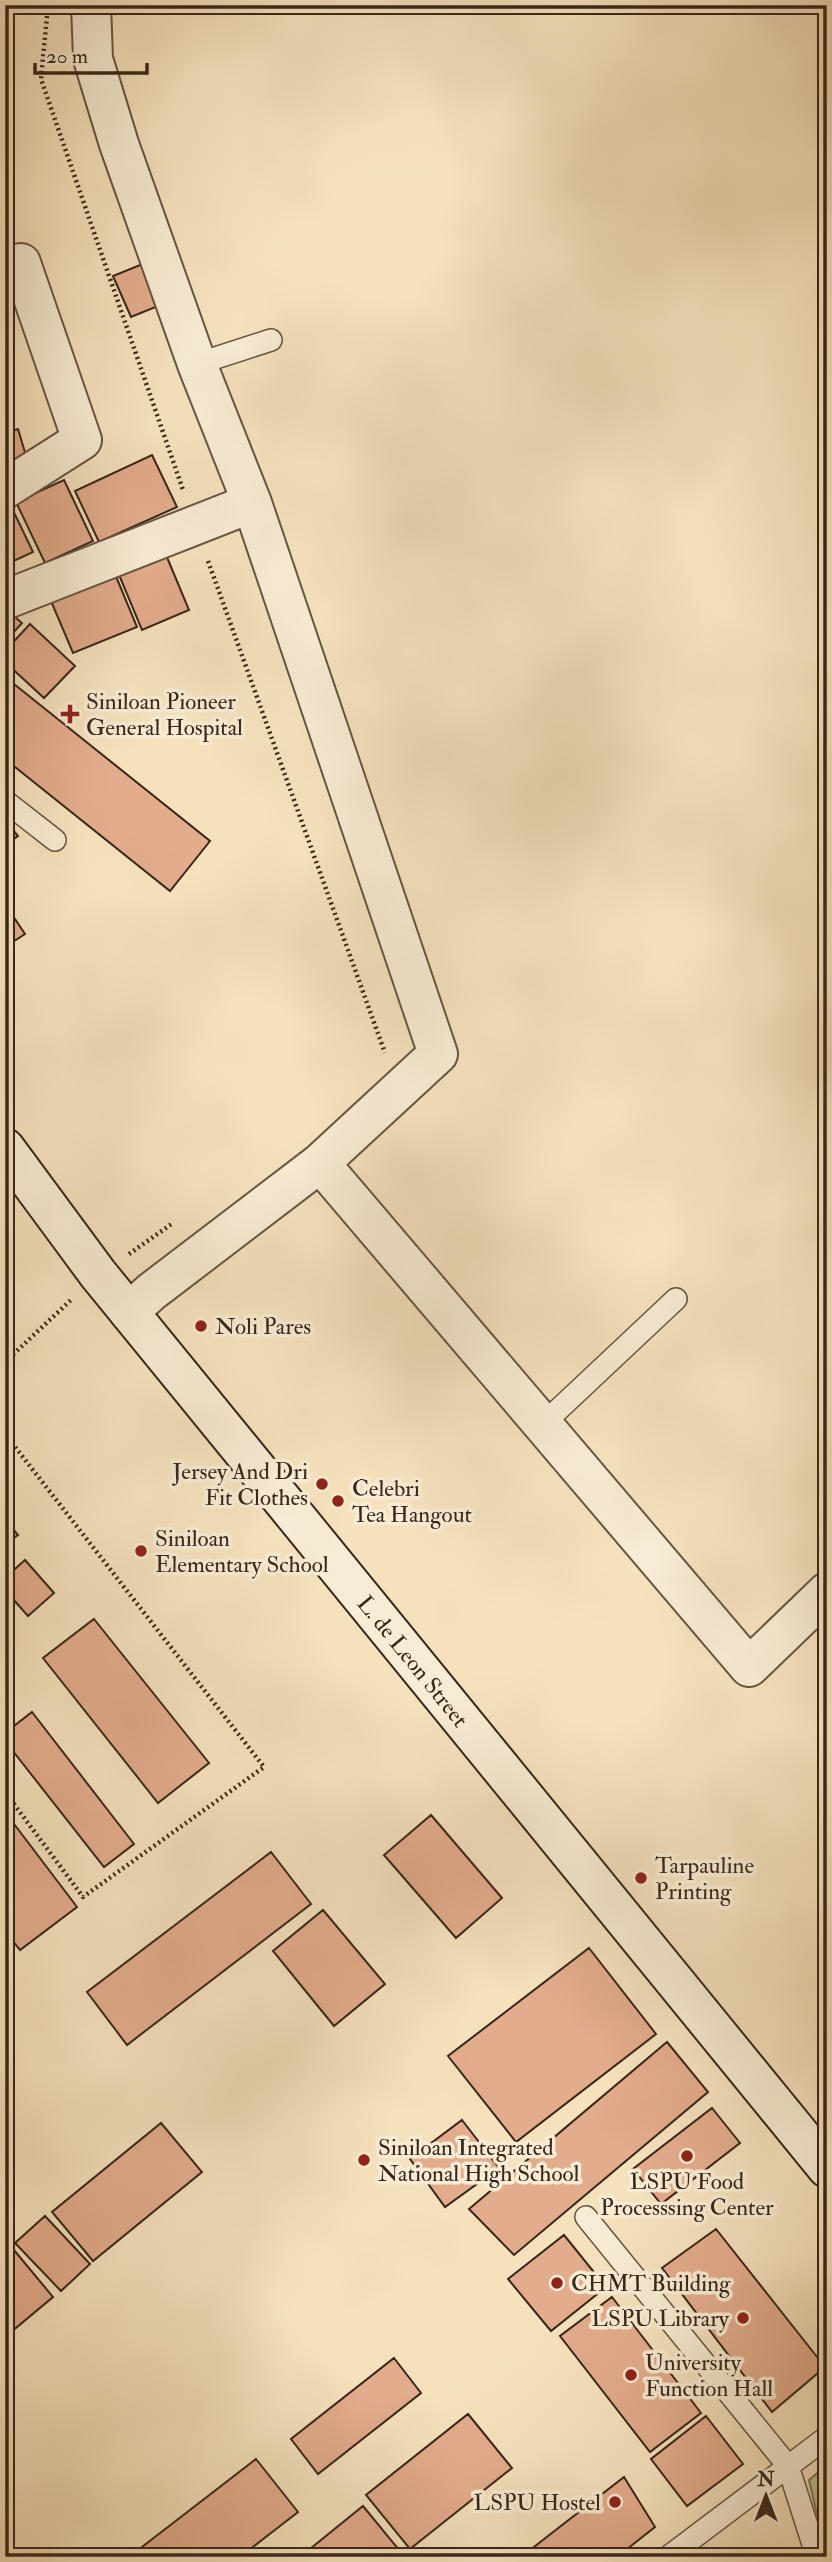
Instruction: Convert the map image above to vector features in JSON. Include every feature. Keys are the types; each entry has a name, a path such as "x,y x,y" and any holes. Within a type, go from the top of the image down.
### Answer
{"street":[{"path":"91,5 93,59 119,144 197,364 252,503 438,1054 320,1163 150,1292 129,1312"},
{"path":"5,265 21,263 82,440 5,489"},
{"path":"5,597 7,599 252,503"},
{"name":"L. de Leon Street","path":"5,1148 110,1266 129,1312 827,2168"},
{"path":"320,1163 749,1667 827,1592"}],"lane":[{"path":"197,364 271,340"},
{"path":"5,801 55,841"},
{"path":"543,1424 676,1299"},
{"path":"586,2217 788,2466 817,2557"},
{"path":"668,2557 827,2437"}],"path":[{"path":"48,5 41,79 195,524 387,1058"},
{"path":"5,1362 110,1266 178,1219"},
{"path":"5,1434 264,1767 83,1898 5,1792"}],"green space":[{"path":"827,2465 827,2557 809,2480"}],"building":[{"path":"145,263 163,304 131,317 113,276"},
{"path":"5,305 13,335 5,337"},
{"path":"18,429 27,459 5,466 5,433"},
{"path":"152,455 177,507 99,542 75,491"},
{"path":"64,480 93,541 45,563 16,502"},
{"path":"10,504 33,552 5,565 5,506"},
{"path":"164,550 189,610 142,630 117,570"},
{"path":"115,574 137,627 73,653 51,601"},
{"path":"5,608 22,623 5,642"},
{"path":"30,624 75,666 44,698 5,662 5,651"},
{"path":"14,684 210,841 170,891 5,759 5,694"},
{"path":"5,820 18,836 5,845"},
{"path":"5,904 25,934 5,947"},
{"path":"5,1519 18,1535 5,1544"},
{"path":"25,1560 54,1593 28,1616 5,1590 5,1578"},
{"path":"94,1619 209,1763 158,1803 43,1658"},
{"path":"32,1712 134,1844 104,1867 5,1741 5,1733"},
{"path":"5,1812 77,1907 20,1950 5,1931"},
{"path":"431,1815 502,1898 456,1938 384,1855"},
{"path":"271,1852 311,1904 127,2045 87,1992"},
{"path":"323,1910 385,1984 334,2026 273,1951"},
{"path":"589,1948 656,2034 516,2142 448,2056"},
{"path":"667,2042 708,2092 514,2255 469,2209"},
{"name":"LSPU Food Processsing Center","path":"712,2108 740,2143 661,2204 633,2169"},
{"path":"462,2120 499,2168 445,2207 410,2159"},
{"path":"161,2123 202,2172 93,2261 52,2212"},
{"path":"45,2216 90,2264 61,2291 15,2243"},
{"name":"LSPU Library","path":"716,2229 825,2367 772,2412 662,2268"},
{"name":"CHMT Building","path":"564,2235 606,2287 551,2331 508,2279"},
{"path":"9,2244 53,2297 5,2337 5,2247"},
{"name":"University Function Hall","path":"612,2297 701,2413 650,2452 560,2336"},
{"path":"394,2358 421,2393 318,2474 291,2439"},
{"path":"468,2414 512,2468 410,2549 366,2495"},
{"path":"706,2416 743,2464 687,2506 651,2459"},
{"path":"256,2459 298,2512 240,2557 129,2557"},
{"name":"LSPU Hostel","path":"624,2477 655,2527 617,2557 521,2557"},
{"path":"363,2506 404,2556 300,2557"}],"place":[{"name":"Siniloan Pioneer General Hospital","path":"70,714"},
{"name":"Noli Pares","path":"201,1326"},
{"name":"Jersey And Dri Fit Clothes","path":"322,1484"},
{"name":"Celebri Tea Hangout","path":"338,1501"},
{"name":"Siniloan Elementary School","path":"141,1551"},
{"name":"Tarpauline Printing","path":"641,1878"},
{"name":"LSPU Food Processsing Center","path":"687,2156"},
{"name":"Siniloan Integrated National High School","path":"364,2160"},
{"name":"CHMT Building","path":"557,2283"},
{"name":"LSPU Library","path":"743,2318"},
{"name":"University Function Hall","path":"631,2375"},
{"name":"LSPU Hostel","path":"615,2502"}]}
